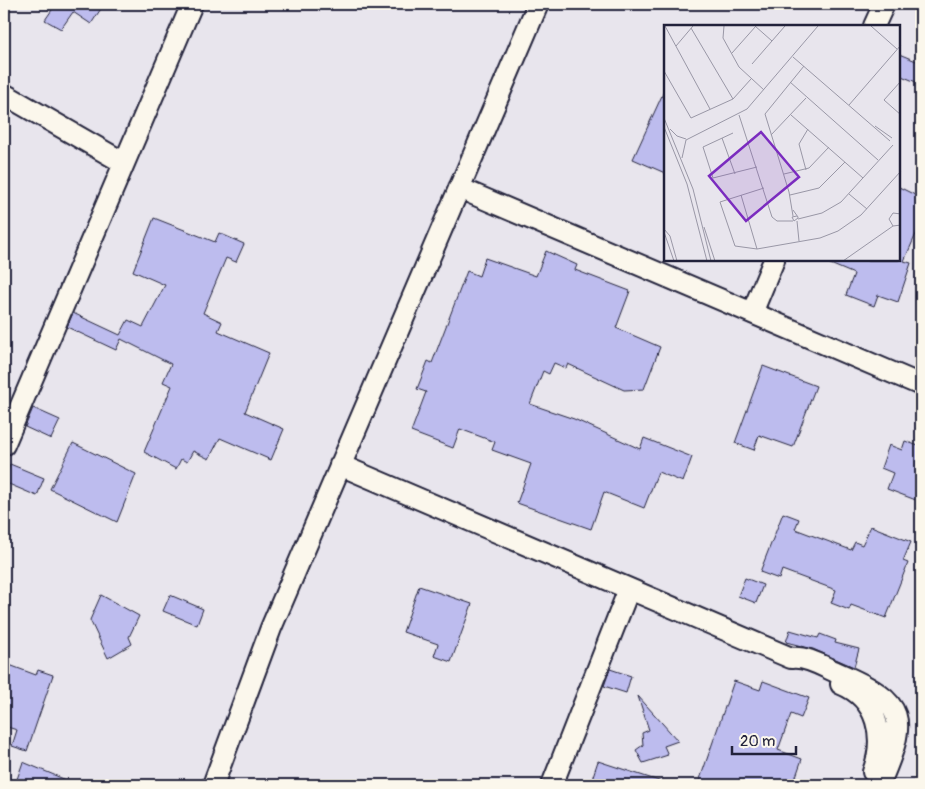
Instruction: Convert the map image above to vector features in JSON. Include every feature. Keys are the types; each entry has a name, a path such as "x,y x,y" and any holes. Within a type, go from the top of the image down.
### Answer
{"street":[{"path":"4,445 192,4"},
{"path":"213,785 271,628 538,4"},
{"path":"874,25 884,4"},
{"path":"4,94 124,163"},
{"path":"460,188 921,385"},
{"path":"752,313 774,261"},
{"path":"340,465 791,658 805,659 870,686 887,700 897,719 897,741 879,785"},
{"path":"552,785 629,589"},
{"path":"791,658 802,668 856,692 872,711 880,734 880,747 868,785"}],"building":[{"path":"56,4 104,4 91,24 73,12 61,29 45,20"},
{"path":"900,54 921,63 921,84 900,75"},
{"path":"664,91 664,173 633,159"},
{"path":"900,188 921,198 921,223 904,261 911,263 898,302 878,295 874,306 846,295 854,274 823,261 900,261"},
{"path":"154,218 215,242 219,233 244,244 236,262 226,258 203,313 222,322 218,331 269,353 245,412 284,429 271,460 220,438 209,459 193,451 187,462 181,459 176,469 144,452 172,386 163,382 171,364 121,339 116,350 67,327 73,313 120,335 128,320 143,327 165,285 133,271"},
{"path":"546,251 577,265 575,270 630,291 616,328 660,347 644,389 624,390 568,364 566,368 554,363 549,374 543,371 530,404 574,419 640,449 644,438 692,457 683,482 658,472 644,508 604,492 591,529 517,503 531,464 492,450 495,442 460,429 453,448 411,432 426,392 417,389 428,361 432,363 467,271 479,276 485,258 536,276"},
{"path":"763,366 816,386 793,447 759,435 754,450 735,443"},
{"path":"33,408 60,420 51,439 25,427"},
{"path":"905,441 921,447 921,502 887,489 893,473 881,468 889,445 902,450"},
{"path":"73,443 136,474 117,522 50,489"},
{"path":"10,464 44,478 37,496 4,482"},
{"path":"783,513 799,519 795,529 851,550 855,542 862,545 871,526 911,542 903,561 908,563 886,618 851,605 849,610 831,603 836,590 782,570 779,579 760,572"},
{"path":"745,578 763,585 756,603 738,596"},
{"path":"419,586 472,604 451,662 434,656 438,644 403,632"},
{"path":"101,595 139,616 129,637 132,644 108,658 90,620"},
{"path":"170,595 203,609 197,625 163,611"},
{"path":"790,630 818,638 820,634 836,640 835,643 859,649 854,667 813,649 786,642"},
{"path":"4,663 36,675 38,670 53,675 27,751 12,746 17,730 4,726"},
{"path":"610,669 631,676 626,693 604,686"},
{"path":"734,681 760,690 763,681 809,698 801,718 791,714 778,750 802,759 793,785 698,785"},
{"path":"638,696 678,741 664,746 668,755 643,763 636,750 643,745 642,733 649,730"},
{"path":"598,761 662,782 661,785 590,785"},
{"path":"23,762 78,785 15,785"}]}
